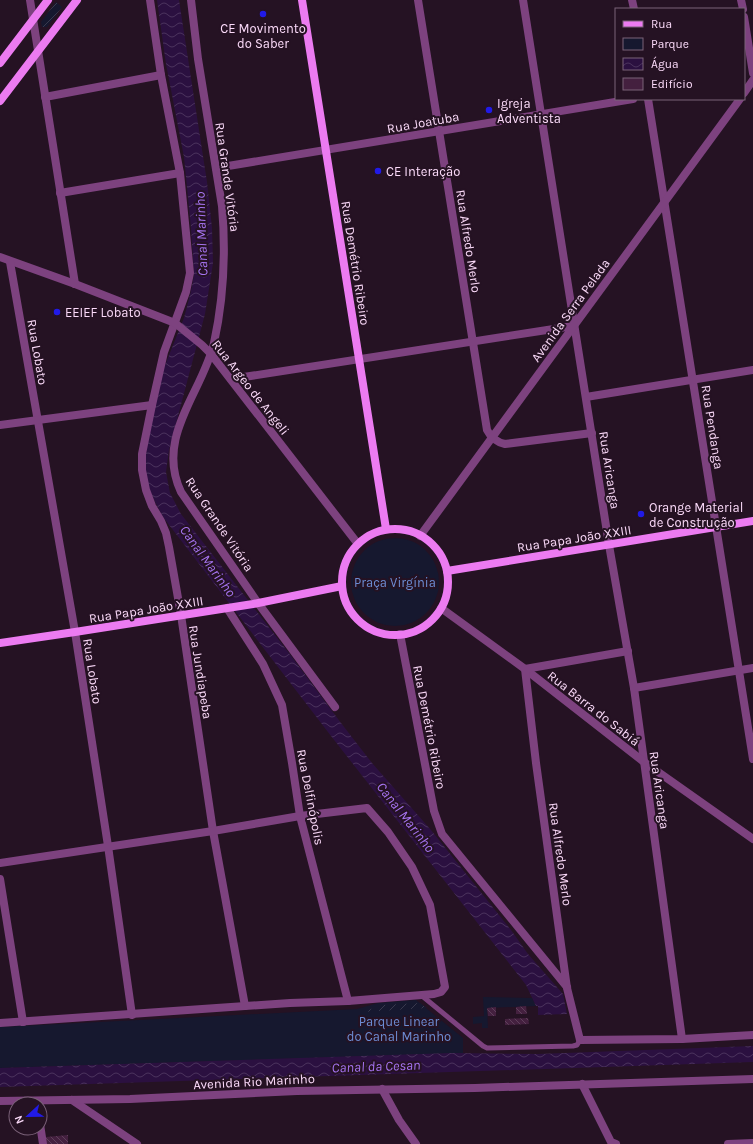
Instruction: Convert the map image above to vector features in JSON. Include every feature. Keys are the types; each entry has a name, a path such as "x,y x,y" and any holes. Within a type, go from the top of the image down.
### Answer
{"street":[{"path":"30,0 75,284"},
{"path":"2,58 48,0"},
{"path":"0,101 77,0"},
{"path":"150,0 161,75 180,173 190,273 177,325"},
{"name":"Rua Grande Vitória","path":"191,0 198,60 221,199 224,227 225,269 220,308 211,354 180,421 174,448 173,468 181,492 256,603 335,707"},
{"name":"Rua Demétrio Ribeiro","path":"302,0 386,530"},
{"name":"Rua Alfredo Merlo","path":"418,0 486,426 492,438"},
{"name":"Rua Aricanga","path":"523,0 609,544 634,688 682,1039"},
{"path":"745,22 753,73"},
{"path":"45,96 161,75"},
{"path":"745,92 753,80"},
{"name":"Rua Joatuba","path":"216,168 627,100"},
{"name":"Rua Pendanga","path":"648,100 753,759"},
{"name":"Avenida Serra Pelada","path":"420,536 739,100"},
{"path":"60,193 180,173"},
{"name":"Rua Argeo de Angeli","path":"0,257 10,262 75,284 177,325 202,345 211,354 358,544"},
{"name":"Rua Lobato","path":"10,262 75,632 132,1015"},
{"name":"Rua Jundiapeba","path":"177,325 164,352 142,454 142,470 146,490 166,533 169,547 213,831 245,1006"},
{"path":"231,380 574,325"},
{"path":"586,397 753,370"},
{"path":"0,425 152,405"},
{"path":"492,438 505,444 592,434"},
{"name":"Rua Papa João XXIII","path":"447,571 753,521"},
{"path":"396,529 406,530 420,536 429,542 437,551 443,560 447,571 448,584 441,608 424,626 413,632 388,634 375,631 359,620 347,605 342,586 342,574 345,563 350,553 358,544 371,534 396,529"},
{"name":"Rua Papa João XXIII","path":"0,643 256,603 342,586"},
{"name":"Rua Delfinópolis","path":"229,607 263,664 282,705 300,816 348,1001"},
{"name":"Rua Barra do Sabiá","path":"441,608 525,669 644,762 753,839"},
{"name":"Rua Demétrio Ribeiro","path":"400,634 434,811 442,834 567,988"},
{"path":"525,669 628,651"},
{"path":"634,688 753,668"},
{"name":"Rua Alfredo Merlo","path":"525,669 537,771 567,988 580,1040"},
{"path":"0,863 213,831 300,816 366,808 388,832 412,867 430,905 445,987 438,993 348,1001 290,1003 0,1023"},
{"path":"0,879 23,1022"},
{"path":"580,1040 682,1039 753,1035"},
{"name":"Avenida Rio Marinho","path":"48,1101 289,1091 475,1088 753,1079"},
{"path":"582,1084 613,1143"},
{"path":"382,1089 399,1120 416,1144"},
{"path":"72,1100 137,1144"},
{"path":"728,1144 753,1142"}],"lane":[{"path":"420,995 487,1048 575,1046 580,1040"}],"green space":[{"path":"56,2 62,7 47,27 42,27 41,22"},
{"name":"Praça Virgínia","path":"395,538 412,542 426,551 435,565 439,582 435,599 426,613 412,622 395,626 378,622 364,613 355,599 351,582 355,565 364,551 378,542"},
{"path":"483,997 532,998 536,1006 487,1008 488,1028 482,1028 482,1023 473,1024 473,1017 484,1016"},
{"name":"Parque Linear do Canal Marinho","path":"416,1000 463,1038 463,1053 0,1068 0,1027 357,1009 378,1003"},
{"path":"420,1003 427,1008 362,1012 383,1005"}],"water":[{"name":"Canal Marinho","path":"157,0 179,0 207,182 212,228 213,263 205,314 169,450 166,472 170,493 181,514 372,763 431,830 511,930 528,954 563,994 567,1014 538,1015 538,1006 536,1006 526,985 331,736 163,517 147,484 144,463 163,370 184,318 194,275 184,157 166,64"},
{"name":"Canal da Cesan","path":"753,1046 753,1062 0,1087 0,1068 452,1053 538,1054"}],"building":[{"path":"526,1006 527,1014 516,1014 516,1007"},
{"path":"496,1007 496,1016 488,1016 487,1008"},
{"path":"528,1018 529,1024 505,1025 505,1019"},
{"path":"68,1135 68,1144 46,1144 46,1137"}],"place":[{"name":"CE Movimento do Saber","path":"263,14"},
{"name":"Igreja Adventista","path":"489,110"},
{"name":"CE Interação","path":"378,171"},
{"name":"EEIEF Lobato","path":"57,312"},
{"name":"Orange Material de Construção","path":"641,514"}]}
